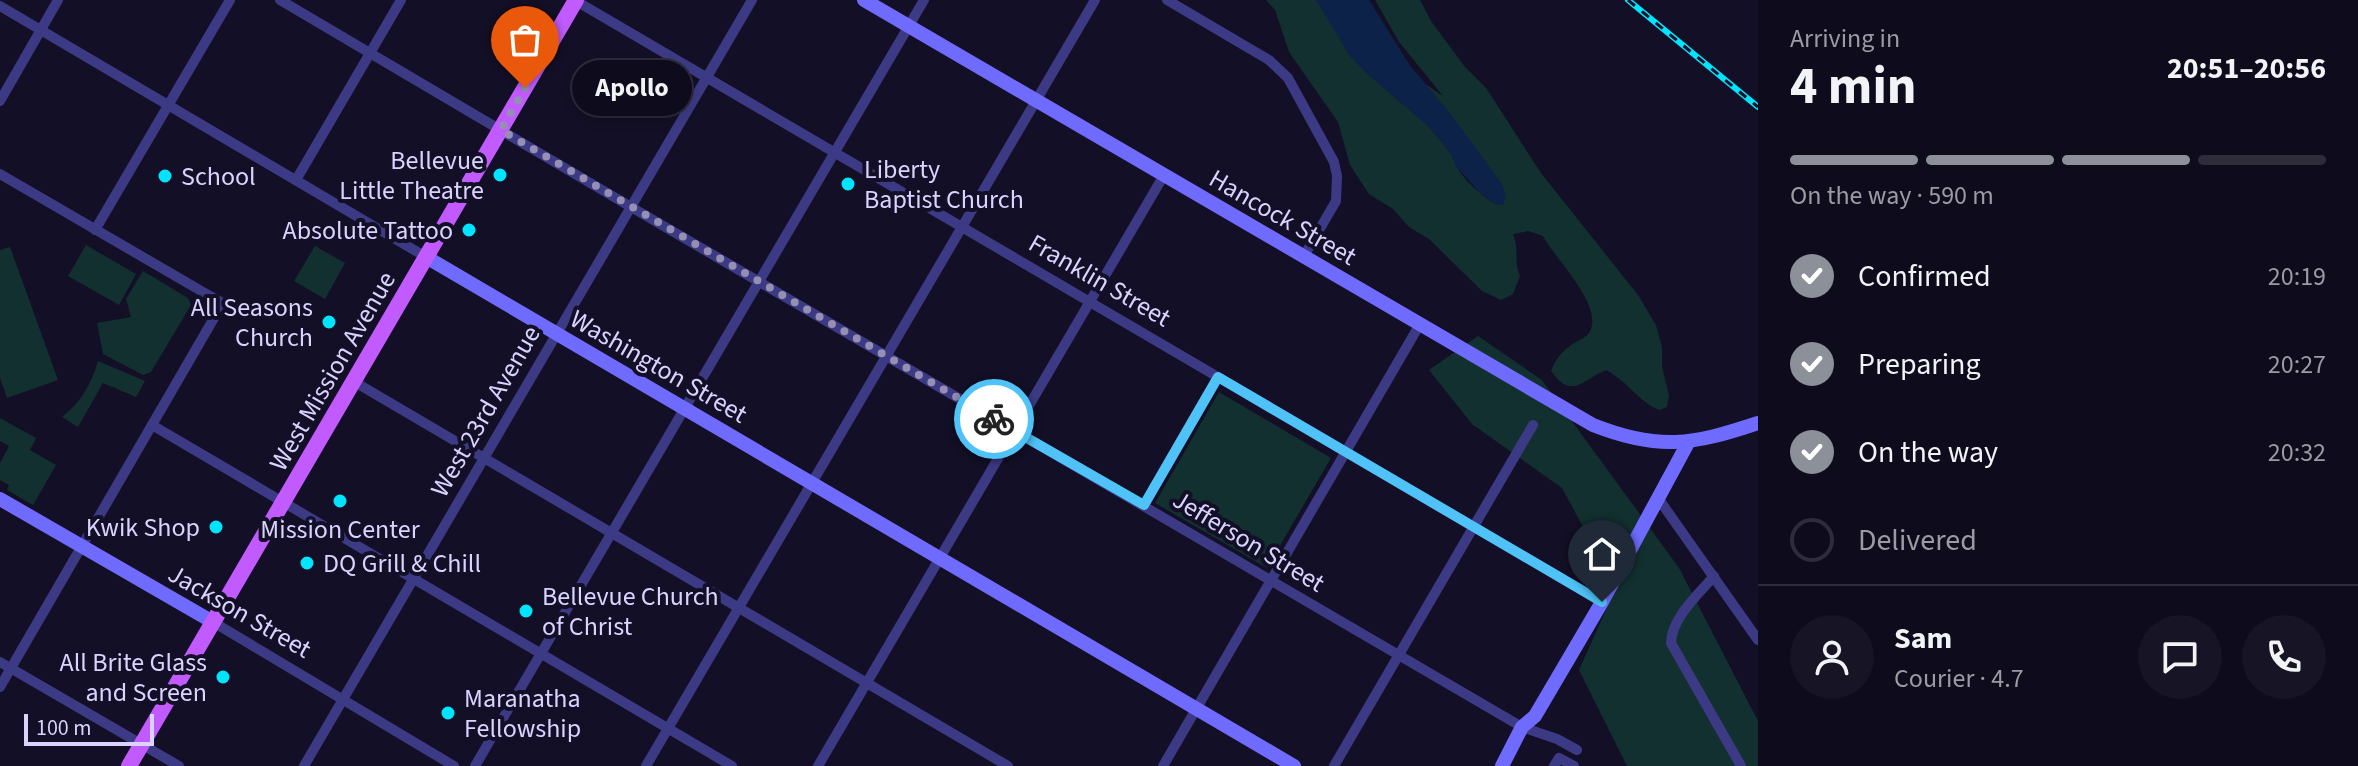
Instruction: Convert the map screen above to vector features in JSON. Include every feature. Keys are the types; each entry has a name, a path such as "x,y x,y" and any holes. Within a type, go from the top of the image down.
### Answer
{"main road":[{"name":"West Mission Avenue","path":"129,766 575,0"}],"street":[{"path":"0,101 58,0"},
{"path":"95,230 230,0"},
{"name":"Jefferson Street","path":"280,0 1522,727 1557,739 1577,750"},
{"path":"296,180 401,0"},
{"name":"Franklin Street","path":"575,0 1602,602"},
{"name":"West 23rd Avenue","path":"304,766 752,0"},
{"name":"Hancock Street","path":"864,0 1593,425 1621,436 1668,443 1730,432 1758,423"},
{"path":"475,766 924,0"},
{"path":"646,766 1095,0"},
{"path":"1167,0 1282,70 1326,146 1337,176 1336,201 1304,256"},
{"name":"Washington Street","path":"0,6 1294,766"},
{"path":"0,174 221,302 0,687"},
{"path":"818,766 1164,175"},
{"path":"1163,766 1420,324"},
{"path":"1144,505 1218,377"},
{"path":"353,381 1008,766"},
{"path":"152,425 732,766"},
{"path":"1334,766 1533,425"},
{"path":"1502,766 1522,727 1535,716 1602,602 1689,441"},
{"path":"1658,498 1758,640"},
{"name":"Jackson Street","path":"0,499 454,766"},
{"path":"1714,576 1671,632 1671,643 1741,766"},
{"path":"0,662 179,766"},
{"path":"1554,766 1559,758 1574,766"}],"green space":[{"path":"1266,0 1326,0 1452,155 1464,177 1497,205 1465,137 1424,83 1443,96 1399,42 1375,0 1420,0 1431,21 1465,67 1486,88 1541,173 1638,295 1656,325 1662,347 1662,367 1669,395 1667,407 1659,410 1652,406 1606,370 1571,386 1558,380 1551,371 1563,352 1589,333 1592,322 1585,297 1543,236 1528,231 1513,234 1520,276 1513,294 1501,300 1482,291 1429,239 1369,194 1350,165 1338,122 1289,52 1275,10"},
{"path":"86,245 136,274 119,305 68,276"},
{"path":"315,246 345,263 325,299 294,281"},
{"path":"10,247 58,380 7,398 0,378 0,250"},
{"path":"143,271 188,298 191,305 151,372 143,375 103,354 97,323 131,317 126,299"},
{"path":"1478,336 1542,380 1679,568 1758,721 1758,766 1627,766 1579,670 1616,588 1562,488 1472,424 1429,370"},
{"path":"98,361 145,381 136,397 103,383 78,427 62,417 84,392"},
{"path":"1219,392 1331,458 1267,568 1155,503"},
{"path":"0,418 36,438 30,450 56,465 33,505 7,490 9,485 0,480 0,463 9,446 0,441"}],"water":[{"path":"1316,0 1369,0 1409,64 1502,184 1506,195 1503,205 1497,205 1480,193 1455,165 1452,155 1430,128 1349,55"}],"railway":[{"path":"1628,0 1758,107"}],"way so far":[{"path":"525,88 501,130 994,419"}],"place":[{"name":"Apollo","path":"525,88"},
{"name":"Bellevue Little Theatre","path":"500,175"},
{"name":"School","path":"165,176"},
{"name":"Liberty Baptist Church","path":"848,184"},
{"name":"Absolute Tattoo","path":"469,230"},
{"name":"All Seasons Church","path":"329,322"},
{"name":"Mission Center","path":"340,501"},
{"name":"Kwik Shop","path":"216,527"},
{"name":"DQ Grill & Chill","path":"307,563"},
{"name":"Bellevue Church of Christ","path":"526,611"},
{"name":"All Brite Glass and Screen","path":"223,677"},
{"name":"Maranatha Fellowship","path":"448,713"}],"route":[{"path":"994,419 1144,505 1218,377 1602,602"}]}
